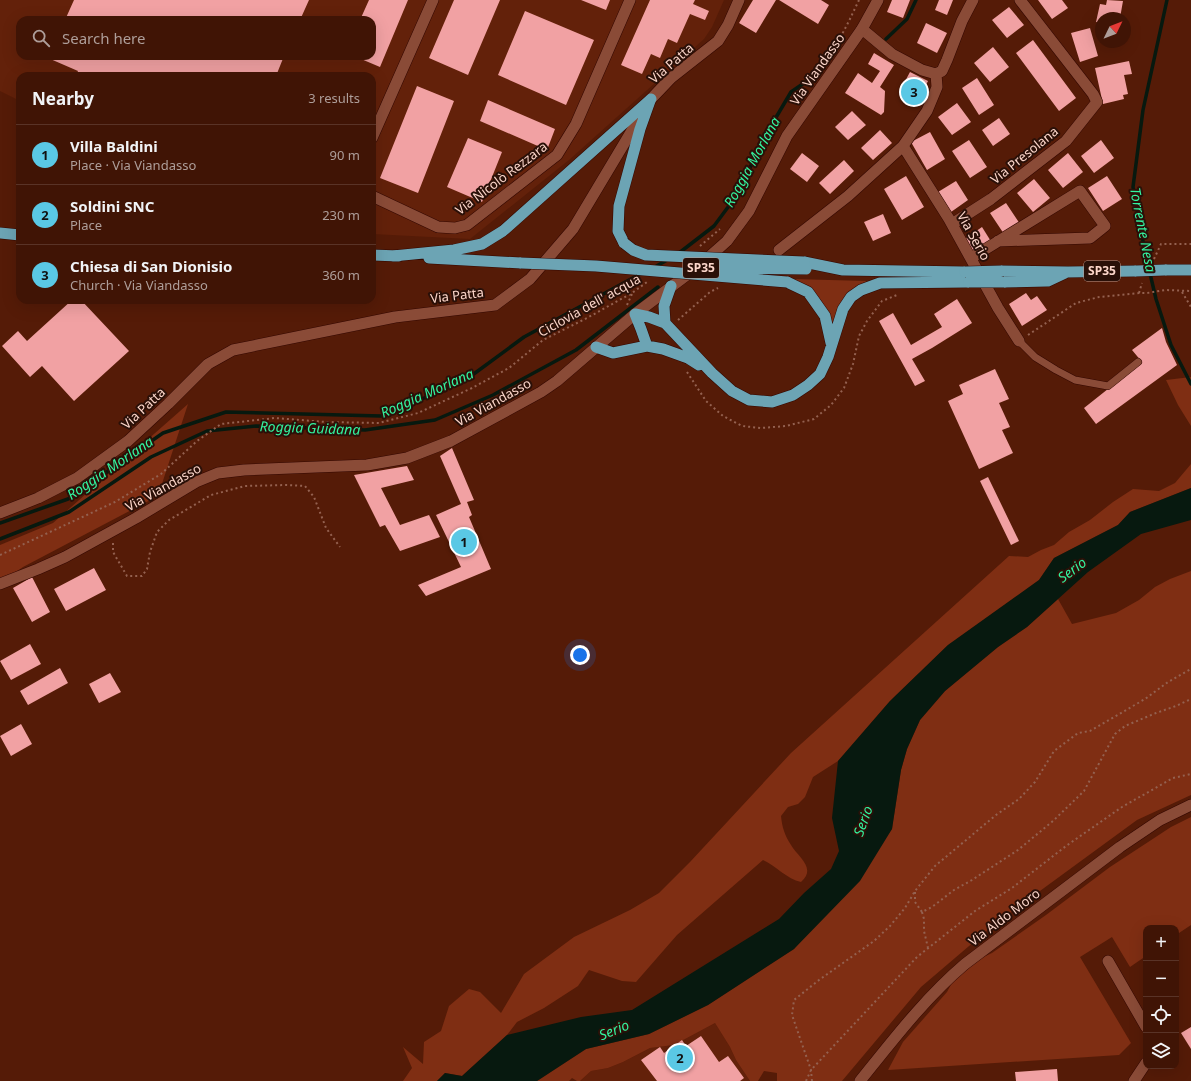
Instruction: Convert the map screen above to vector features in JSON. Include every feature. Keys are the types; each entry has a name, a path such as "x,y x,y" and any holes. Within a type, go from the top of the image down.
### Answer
{"highway":[{"path":"651,99 640,129 619,206 618,231 624,243 633,250 646,255 805,266"},
{"path":"393,256 454,250 482,244 503,231 651,99"},
{"path":"0,233 16,235"},
{"name":"SP35","path":"376,255 596,266 805,266 843,270 967,277 1068,272 1191,270"},
{"path":"596,266 787,282 808,292 825,316 832,344"},
{"path":"635,314 665,323 712,373 732,391 749,400 772,402 793,395 808,385 820,374 828,357 843,309 851,297 861,290 880,283 967,277"},
{"path":"665,323 664,306 671,286"},
{"path":"635,314 647,346"},
{"path":"596,347 613,353 647,346 663,349 688,358 712,373"}],"street":[{"path":"376,129 433,0"},
{"name":"Via Nicolò Rezzara","path":"376,198 438,227 455,228 467,225 557,155 576,124 630,0"},
{"name":"Via Patta","path":"0,513 38,498 77,478 128,441 208,364 233,350 394,316 495,305 530,279 573,229 651,99 671,78 718,41 728,25 739,0"},
{"path":"862,29 868,0"},
{"name":"Via Viandasso","path":"0,584 65,557 196,482 218,473 244,470 367,465 408,458 451,442 541,392 557,381 635,314 700,265 727,241 749,211 787,136 862,29 878,0"},
{"path":"779,250 848,196 903,146 927,111 937,87 936,74 942,71 948,60 962,21 973,0"},
{"name":"Via Presolana","path":"952,224 991,199 1066,141 1097,102 1093,94 1020,0"},
{"name":"Via Viandasso","path":"862,29 892,54 922,70 936,74"},
{"name":"Via Serio","path":"903,146 952,224 998,308 1019,341"},
{"path":"970,258 1080,191 1105,226 1090,238 998,241"},
{"name":"Via Aldo Moro","path":"860,1081 925,1001 947,979 1120,847 1160,820 1191,805"},
{"path":"1108,961 1143,1022"},
{"path":"1134,1081 1143,1068"}],"lane":[{"path":"1019,341 1035,357 1056,370 1075,380 1095,384 1108,386 1138,362"}],"path":[{"path":"834,46 849,21 859,0"},
{"path":"696,249 722,227"},
{"path":"1155,257 1161,244 1191,244"},
{"name":"Ciclovia dell' acqua","path":"0,556 115,502 161,474 197,440 220,424 275,418 326,422 379,423 418,413 472,388 508,368 542,340 594,315 651,280"},
{"path":"1139,293 1142,283"},
{"path":"1019,341 1076,303 1099,296 1147,293 1166,290 1182,292 1191,291"},
{"path":"1182,292 1191,307"},
{"path":"685,368 706,401 723,416 742,426 761,428 786,426 814,419 831,405 844,388 853,364 859,336 867,321 882,301 898,295"},
{"path":"114,530 113,552 127,576 142,576 147,569 150,552 157,532 169,520 211,495 245,486 305,486 314,497 326,528 340,547"},
{"path":"812,1081 811,1070 792,1015 794,1000 819,980 874,941 890,926 935,866 996,815 1019,799 1035,782 1054,750 1078,733 1090,730 1145,699 1168,682 1191,669"},
{"path":"922,912 932,907 954,890 1018,850 1053,821 1084,791 1115,734 1125,726 1191,699"},
{"path":"806,1081 811,1070 899,975 928,948 975,911 1012,888 1066,846 1122,807 1173,778 1191,774"},
{"path":"915,891 915,902 922,912 924,919 924,931 928,948"}],"shaded area":[{"path":"0,0 724,0 712,27 704,39 569,160 470,239 376,234 376,72 16,72 16,99 0,91"},
{"path":"792,279 867,281 858,286 838,308 832,329 827,312 820,298 808,288"},
{"path":"1191,377 1191,426 1178,405 1166,380"},
{"path":"188,404 158,496 23,567 0,583 0,545 53,523"},
{"path":"1191,464 1191,488 1130,512 1118,525 1054,558 1039,580 948,645 890,701 838,761 813,777 805,797 798,804 788,807 781,816 783,828 787,838 807,867 805,877 801,882 791,878 763,860 677,935 636,982 622,981 589,970 578,986 544,1008 517,1022 507,1035 462,1076 445,1073 437,1081 403,1081 412,1068 403,1047 423,1064 424,1042 441,1031 449,1006 469,989 480,992 501,1013 524,974 574,937 630,910 659,893 690,862 791,753 1009,556 1028,557 1054,545 1069,532 1090,520 1133,489 1159,491 1175,483"},
{"path":"1191,571 1191,795 1137,820 996,923 921,987 842,1081 777,1081 777,1073 764,1071 758,1081 750,1081 715,1023 674,1045 650,1048 608,1068 591,1071 580,1081 572,1078 569,1081 537,1081 586,1049 649,1034 708,1005 794,949 892,829 901,770 907,749 920,720 945,691 998,647 1027,627 1058,599 1072,624 1116,613 1139,600 1155,587 1170,579"},
{"path":"1191,817 1191,925 1179,933 1179,925 1143,925 1143,958 1130,967 1112,937 1080,957 1131,1043 1119,1055 888,1070 903,1042 947,992 960,968 992,953 1110,867 1171,827"},
{"path":"715,1023 750,1081 580,1081 591,1071 608,1068 650,1048 674,1045"}],"water":[{"name":"Serio","path":"1191,488 1191,520 1141,534 1088,572 1027,627 998,647 945,691 920,720 907,749 901,770 892,829 860,881 794,949 708,1005 649,1034 586,1049 537,1081 437,1081 445,1073 462,1076 507,1035 581,1017 632,1010 779,919 804,893 831,869 839,851 832,818 838,761 890,701 948,645 1039,580 1054,558 1118,525 1130,512"}],"building":[{"path":"74,0 309,0 302,16 67,16"},
{"path":"369,0 408,0 380,67 363,60 376,60 376,16 362,16"},
{"path":"454,0 500,0 468,75 429,58"},
{"path":"581,0 610,0 606,10"},
{"path":"650,0 695,0 693,4 709,11 705,20 690,14 677,43 668,39 660,58 651,54 642,74 621,65"},
{"path":"753,0 776,0 756,33 739,23"},
{"path":"779,0 821,0 829,5 818,24"},
{"path":"892,0 910,0 903,18 887,12"},
{"path":"939,0 953,0 947,15 935,10"},
{"path":"1038,0 1062,0 1068,8 1052,19"},
{"path":"1107,0 1123,1 1121,12 1098,12 1100,4 1106,5"},
{"path":"1009,7 1024,25 1007,38 992,20"},
{"path":"525,11 594,40 566,105 498,75"},
{"path":"926,23 947,33 937,53 917,43"},
{"path":"1090,28 1098,56 1080,62 1071,33"},
{"path":"1033,40 1076,98 1059,111 1016,53"},
{"path":"993,47 1009,67 990,82 974,63"},
{"path":"874,53 894,65 880,87 885,91 884,112 881,115 845,93 858,73 872,83 880,71 868,64"},
{"path":"53,60 282,60 278,72 78,71"},
{"path":"1129,61 1132,74 1124,75 1128,94 1123,95 1124,99 1103,104 1095,68"},
{"path":"910,72 928,81 917,103 911,105 905,102 904,96 908,88 903,85"},
{"path":"977,78 994,105 979,115 962,88"},
{"path":"417,86 454,101 418,193 380,178"},
{"path":"488,100 555,129 547,150 480,121"},
{"path":"957,103 971,122 952,135 938,117"},
{"path":"852,111 866,125 848,140 835,127"},
{"path":"999,118 1010,134 993,146 982,130"},
{"path":"880,130 892,143 873,160 861,148"},
{"path":"930,132 945,159 927,170 911,142"},
{"path":"468,138 502,152 482,202 447,187"},
{"path":"969,140 987,167 970,178 952,151"},
{"path":"1101,140 1114,158 1094,173 1081,156"},
{"path":"802,153 819,166 807,182 790,169"},
{"path":"1068,153 1083,172 1063,188 1048,170"},
{"path":"844,160 854,171 830,194 819,183"},
{"path":"906,176 924,207 902,220 884,189"},
{"path":"1107,176 1122,199 1103,211 1088,188"},
{"path":"1034,179 1050,198 1033,212 1017,193"},
{"path":"956,181 968,200 951,212 938,192"},
{"path":"1006,203 1020,224 1004,234 990,213"},
{"path":"883,214 891,233 873,241 864,222"},
{"path":"982,227 992,243 975,254 965,239"},
{"path":"1026,293 1031,300 1037,296 1047,310 1022,326 1009,304"},
{"path":"957,299 972,323 912,359 925,381 915,386 879,321 893,313 911,345 942,327 934,314"},
{"path":"68,304 85,304 129,351 74,401 42,366 30,377 2,346 18,331 27,341"},
{"path":"1162,328 1166,342 1177,365 1096,424 1084,408 1142,362 1132,350"},
{"path":"995,369 1009,399 999,403 1010,427 1002,430 1013,453 979,469 948,401 963,394 959,385"},
{"path":"452,448 474,500 467,502 472,515 469,517 491,569 426,596 418,585 461,567 436,515 461,504 440,456"},
{"path":"407,466 414,480 381,488 400,525 429,515 440,537 400,551 385,525 380,527 354,475"},
{"path":"988,477 1019,541 1011,545 980,481"},
{"path":"94,568 106,590 66,611 54,589"},
{"path":"32,577 50,612 32,622 13,588"},
{"path":"30,644 41,664 11,680 0,661"},
{"path":"60,668 68,683 28,705 20,691"},
{"path":"110,673 121,692 99,703 89,684"},
{"path":"21,724 32,744 11,756 0,736"},
{"path":"1191,1027 1191,1049 1181,1033"},
{"path":"701,1036 719,1062 728,1056 744,1078 740,1081 657,1081 641,1060 660,1047 664,1053 682,1040 686,1046"},
{"path":"1057,1069 1058,1081 1016,1081 1015,1072"}],"waterway":[{"name":"Roggia Morlana","path":"886,39 907,19 916,0"},
{"name":"Torrente Nesa","path":"1167,0 1143,110 1133,187 1145,252 1156,299 1171,345 1191,384"},
{"name":"Roggia Morlana","path":"679,253 714,226 737,195 765,136 791,92 807,81"},
{"name":"Roggia Morlana","path":"653,268 669,259"},
{"name":"Roggia Morlana","path":"0,523 68,499 163,433 226,412 381,416 471,376 524,337 642,273"},
{"name":"Roggia Guidana","path":"0,539 69,512 151,457 207,431 256,426 365,430 435,420 493,395 576,350 658,287"}],"place":[{"name":"Chiesa di San Dionisio","path":"914,92"},
{"name":"Villa Baldini","path":"464,542"},
{"name":"Soldini SNC","path":"680,1058"}]}
